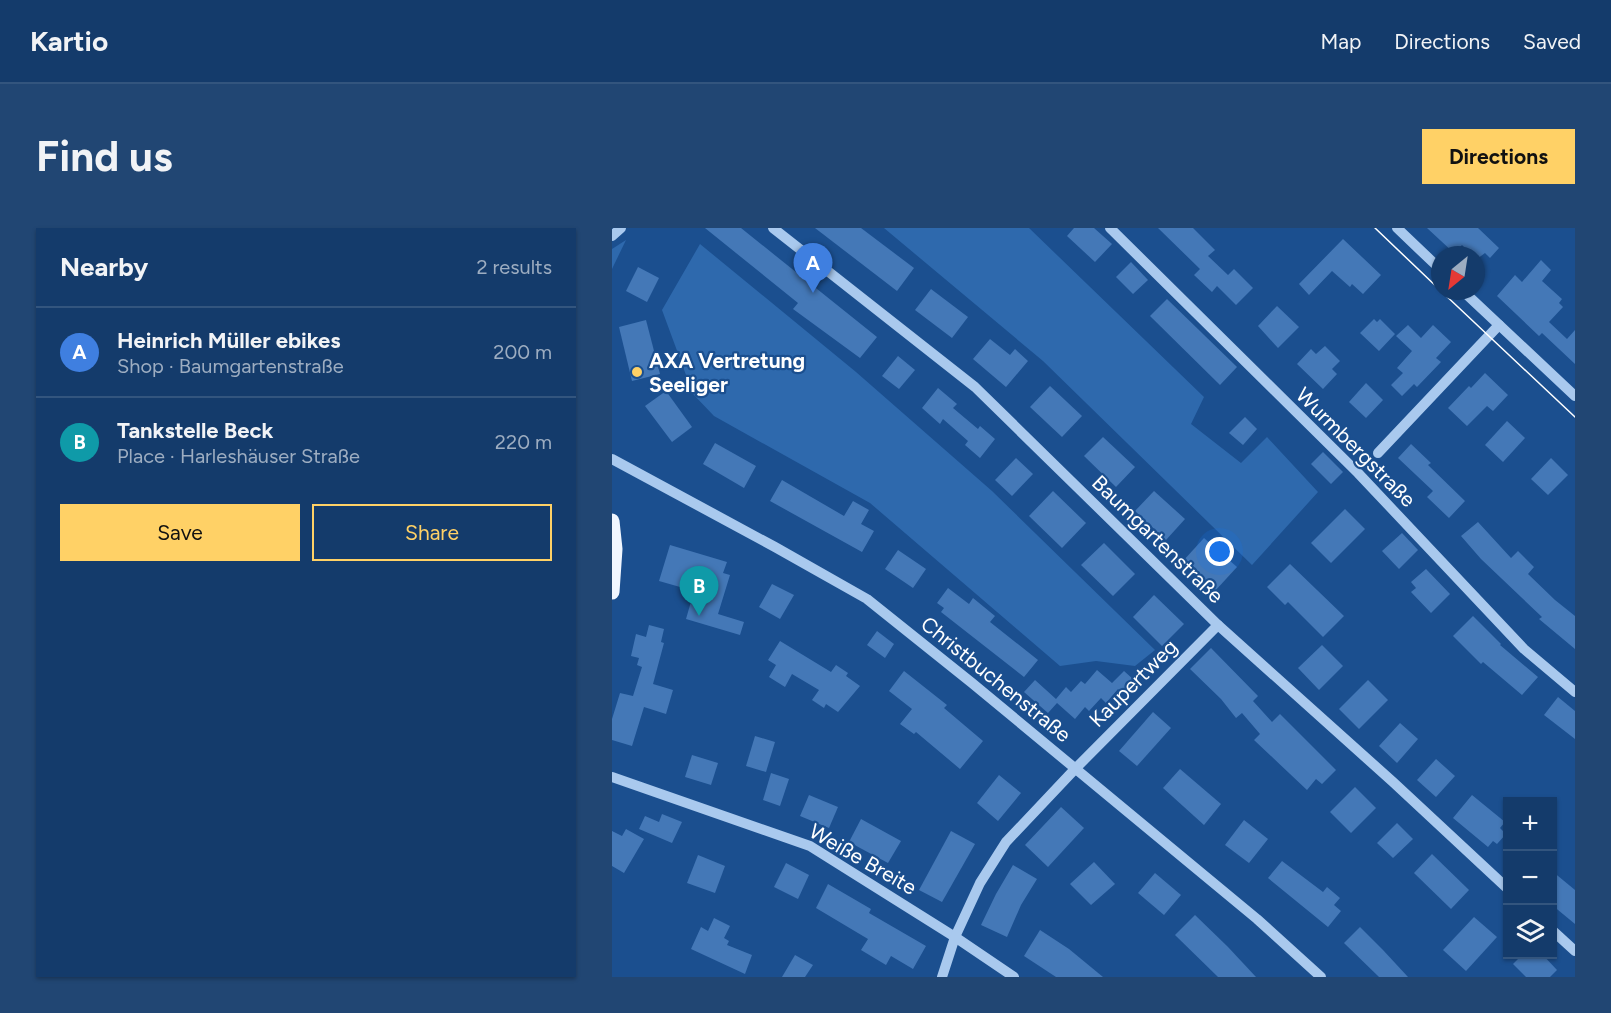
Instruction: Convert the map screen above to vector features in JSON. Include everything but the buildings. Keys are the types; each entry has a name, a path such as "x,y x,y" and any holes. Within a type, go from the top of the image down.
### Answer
{"main road":[{"path":"612,521 615,549 612,592"}],"street":[{"path":"612,236 621,228"},
{"name":"Baumgartenstraße","path":"773,228 975,387 1218,625 1503,884"},
{"name":"Wurmbergstraße","path":"1110,228 1358,473 1524,649 1575,692"},
{"path":"1397,228 1431,260"},
{"path":"1472,300 1575,396"},
{"path":"1378,453 1498,325"},
{"name":"Christbuchenstraße","path":"612,459 867,599 972,682 1257,919 1321,977"},
{"name":"Kaupertweg","path":"942,977 955,937 980,883 1006,842 1218,625"},
{"name":"Weiße Breite","path":"612,777 810,846 1014,977"},
{"path":"1557,935 1575,951"}],"shaded area":[{"path":"884,228 1029,228 1204,397 1191,424 1241,463 1267,437 1318,492 1252,565 1043,361"},
{"path":"626,240 612,269 612,249"},
{"path":"700,244 856,372 992,491 1155,650 1135,666 1096,661 1060,666 870,503 714,416 693,394 662,310"}],"tram line":[{"path":"1375,228 1431,281"},
{"path":"1451,300 1575,417"}],"place":[{"name":"Heinrich Müller ebikes","path":"813,293"},
{"name":"AXA Vertretung Seeliger","path":"637,372"},
{"name":"Tankstelle Beck","path":"699,616"}]}
